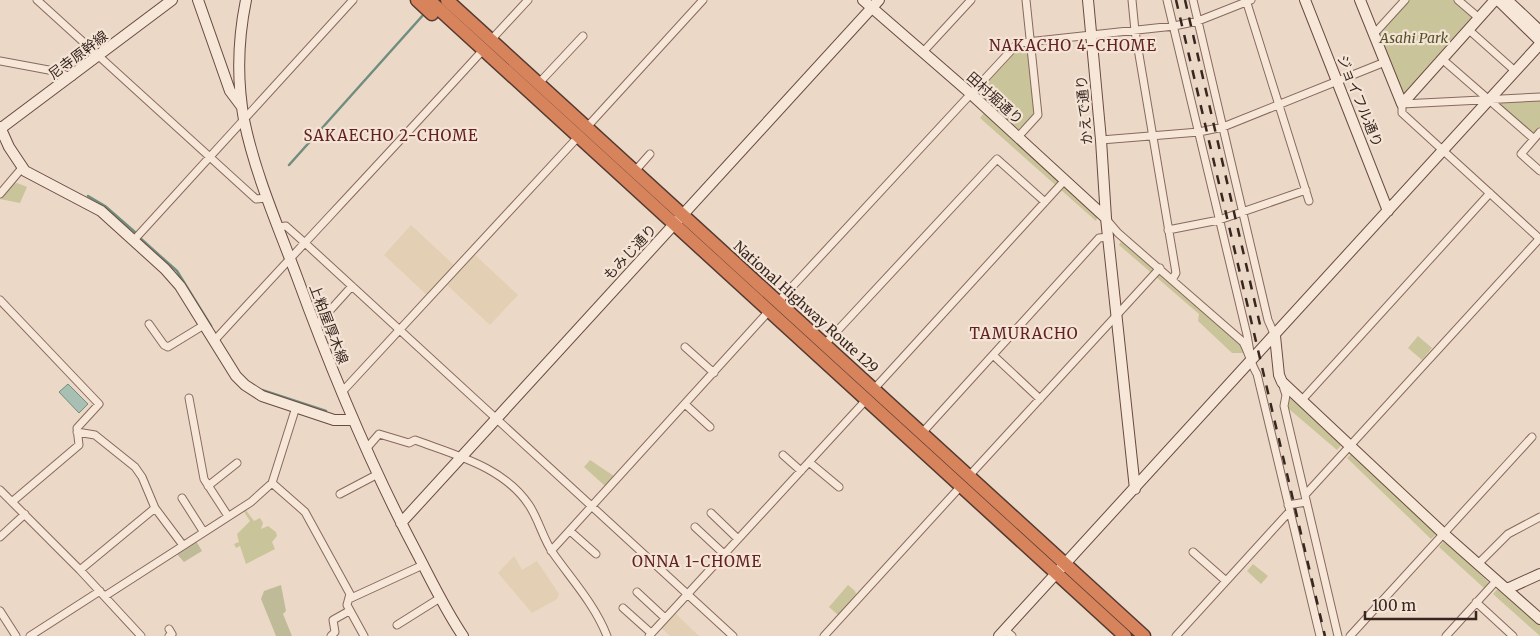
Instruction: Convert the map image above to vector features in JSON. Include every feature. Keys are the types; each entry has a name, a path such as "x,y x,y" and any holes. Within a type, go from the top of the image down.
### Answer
{"highway":[{"path":"417,0 490,46"},
{"path":"460,0 490,46"},
{"name":"National Highway Route 129","path":"437,2 539,83 583,132 674,224 769,311 870,394 922,433 965,481"},
{"name":"National Highway Route 129","path":"490,46 494,60 583,132 635,171 825,344 870,394 1061,569 1144,636"},
{"name":"National Highway Route 129","path":"1061,569 1125,636"}],"street":[{"path":"37,0 256,199 267,198"},
{"name":"尼寺原幹線","path":"0,128 72,77 172,0"},
{"path":"198,0 230,91 242,107"},
{"name":"上粕屋厚木線","path":"246,0 240,45 242,107 251,150 267,198 352,420 401,523 440,598 463,636"},
{"path":"134,240 353,0"},
{"path":"214,341 240,310 490,46 528,0"},
{"path":"341,393 703,0"},
{"name":"田村堀通り","path":"863,0 970,93 1106,218"},
{"name":"もみじ通り","path":"401,523 879,0"},
{"path":"922,52 970,0"},
{"path":"1018,137 1038,115 1026,0"},
{"name":"かえで通り","path":"1088,0 1106,218 1135,489"},
{"path":"1132,0 1135,30 1176,273 1172,280"},
{"path":"1167,0 1248,335 1250,363"},
{"path":"1193,0 1268,320 1275,336 1279,375 1286,395 1284,406 1338,636"},
{"name":"ジョイフル通り","path":"1305,0 1388,211"},
{"path":"1176,636 1289,508 1306,498 1350,445 1540,239 1402,113 1402,104 1360,0"},
{"path":"1374,34 1405,0"},
{"path":"1458,0 1479,18"},
{"path":"1006,634 1061,569 1516,71 1540,42 1497,0 1402,104"},
{"path":"1507,0 1540,31"},
{"path":"778,302 1018,43 1031,40 1174,26 1198,21 1248,1 1278,105 1309,201"},
{"path":"1468,30 1516,71"},
{"path":"539,83 583,36"},
{"path":"1442,59 1534,139"},
{"path":"0,61 54,71 72,77"},
{"path":"1101,140 1199,132 1223,127 1385,62"},
{"path":"223,72 233,80 240,74"},
{"path":"1402,104 1540,96"},
{"path":"0,128 22,168 48,184 92,205 134,240 174,278 244,386 262,396 334,420 352,420"},
{"path":"1540,132 1521,154 1540,171"},
{"path":"635,171 650,154"},
{"path":"825,344 997,160 1045,202"},
{"path":"0,194 22,168"},
{"path":"623,608 650,635 810,462 1065,180"},
{"path":"1168,230 1219,220 1306,190"},
{"path":"1302,400 1490,193"},
{"path":"1106,218 1118,233 1243,342 1250,363 1257,374 1320,636"},
{"path":"278,227 286,226 305,243 734,636"},
{"path":"922,433 993,355 997,345 1099,238 1109,237"},
{"path":"824,636 1160,268"},
{"path":"315,327 352,286"},
{"path":"0,300 99,404 77,428 79,445 13,501"},
{"path":"551,551 769,311"},
{"path":"149,324 164,345 168,347 204,325"},
{"path":"685,347 714,373"},
{"path":"993,355 1040,399"},
{"path":"1282,382 1444,534 1540,619"},
{"path":"191,402 204,479 228,516"},
{"path":"685,404 710,427"},
{"path":"30,636 251,502 272,483 296,406"},
{"path":"77,432 95,435 134,468 142,477 155,508 182,544"},
{"path":"366,449 379,434 409,443 414,440 488,469 507,481 523,497 535,515 551,551 590,604 607,636"},
{"path":"1350,636 1532,437"},
{"path":"783,455 800,471"},
{"path":"810,462 839,487"},
{"path":"208,486 237,463"},
{"path":"340,494 378,474"},
{"path":"272,483 305,512 350,594 347,604 349,611 364,636"},
{"path":"0,490 80,570 141,636"},
{"path":"182,498 203,531"},
{"path":"80,570 155,508"},
{"path":"711,513 738,538"},
{"path":"0,537 25,514"},
{"path":"1478,563 1508,534 1540,517"},
{"path":"695,527 724,554"},
{"path":"570,531 596,554"},
{"path":"1195,556 1226,581"},
{"path":"349,599 423,565"},
{"path":"1508,589 1540,574"},
{"path":"1446,636 1497,580"},
{"path":"637,592 665,618"},
{"path":"395,616 398,625 440,598"},
{"path":"1476,602 1513,636"},
{"path":"0,611 16,636"},
{"path":"335,635 333,620 349,611"},
{"path":"1499,636 1505,629"}],"shaded area":[{"path":"411,225 455,266 428,296 384,255"},
{"path":"475,255 518,295 490,325 447,285"},
{"path":"68,384 88,404 79,413 59,392"},
{"path":"196,541 202,551 184,562 176,553"},
{"path":"514,556 522,570 537,561 559,594 557,599 532,613 498,573"},
{"path":"281,585 286,611 283,614 292,636 276,636 261,599 264,591"},
{"path":"674,612 699,636 670,636 660,627"}],"green space":[{"name":"Asahi Park","path":"1409,0 1455,0 1472,17 1402,95 1379,33"},
{"path":"1019,45 1027,45 1034,115 1018,130 977,91"},
{"path":"1540,99 1540,130 1533,135 1497,104 1499,102"},
{"path":"985,112 1098,215 1096,221 980,118"},
{"path":"17,183 27,187 20,203 0,199 12,184"},
{"path":"1123,238 1243,346 1245,353 1232,353 1198,321 1199,314 1119,245"},
{"path":"1418,336 1432,348 1422,360 1408,348"},
{"path":"1291,392 1345,441 1337,450 1289,409 1287,398"},
{"path":"1353,452 1437,533 1431,539 1347,458"},
{"path":"590,460 614,476 605,486 584,467"},
{"path":"245,509 254,521 260,518 263,523 261,529 268,526 276,532 277,536 272,542 275,549 246,564 240,546 236,548 234,544 239,542 237,534 250,521 243,510"},
{"path":"1443,542 1453,547 1490,584 1485,589 1439,547"},
{"path":"1253,564 1268,576 1261,584 1247,571"},
{"path":"848,585 856,594 838,615 829,607"},
{"path":"1499,587 1540,624 1540,636 1493,594"}],"waterway":[{"path":"289,165 424,14"},
{"path":"88,196 105,206 136,233"},
{"path":"140,238 177,271 211,326"},
{"path":"262,390 326,411"}],"railway":[{"path":"1176,0 1325,636"},
{"path":"1185,0 1261,329"}],"district":[{"name":"NAKACHO 4-CHOME","path":"1073,46"},
{"name":"SAKAECHO 2-CHOME","path":"391,136"},
{"name":"TAMURACHO","path":"1024,334"},
{"name":"ONNA 1-CHOME","path":"697,562"}]}
